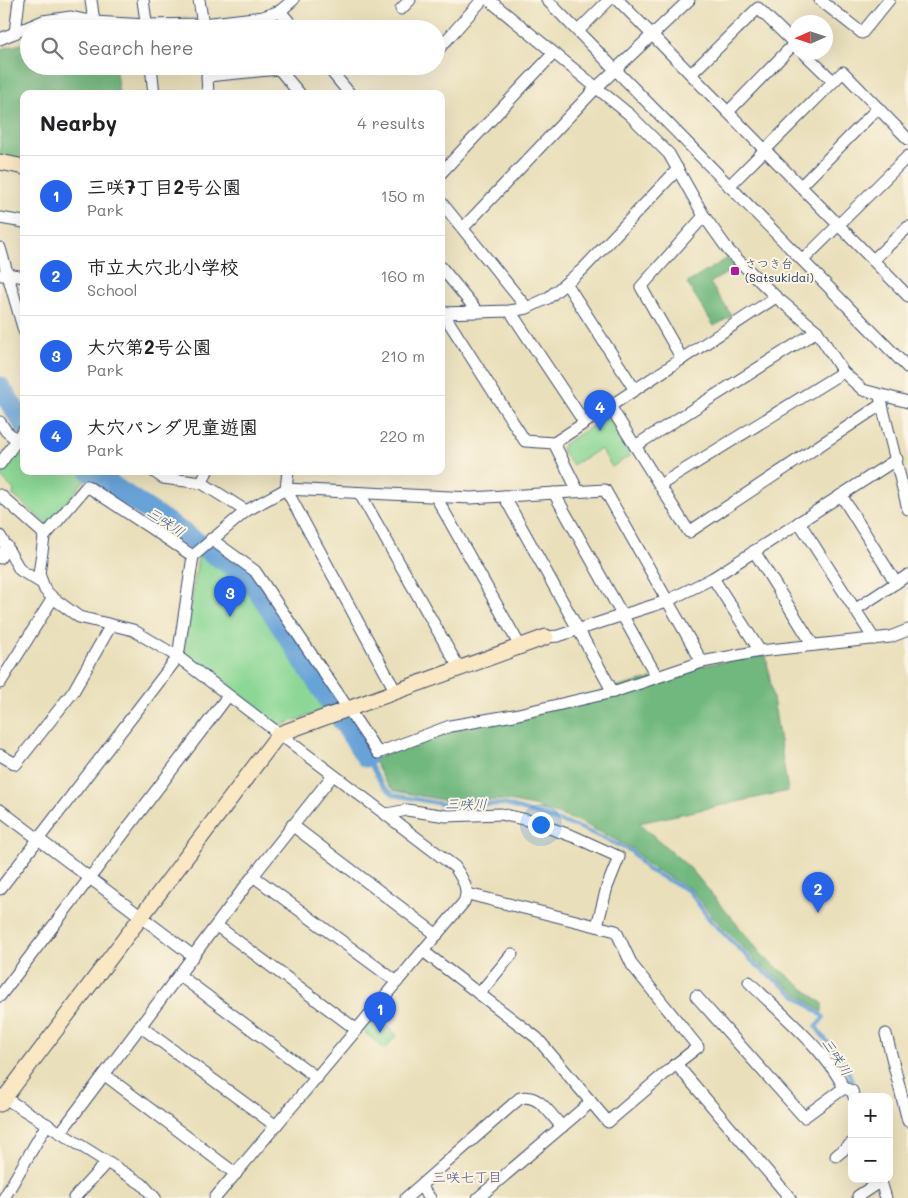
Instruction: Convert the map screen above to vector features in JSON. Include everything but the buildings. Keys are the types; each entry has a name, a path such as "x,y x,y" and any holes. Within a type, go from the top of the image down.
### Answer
{"street":[{"path":"15,33 19,0"},
{"path":"91,0 94,20"},
{"path":"143,0 146,20"},
{"path":"199,0 202,20"},
{"path":"243,20 263,18 280,10 293,0"},
{"path":"401,9 410,0"},
{"path":"445,42 482,0"},
{"path":"489,0 630,115 669,154 704,216 729,251 776,298 817,332 843,372 863,390 881,400 908,402"},
{"path":"547,0 616,68 908,368"},
{"path":"578,31 609,0"},
{"path":"618,0 908,296"},
{"path":"463,228 596,88 689,0"},
{"path":"820,0 862,33 889,0"},
{"path":"691,74 758,8 788,37"},
{"path":"280,10 288,20"},
{"path":"49,20 71,17 85,20"},
{"path":"0,39 20,31"},
{"path":"728,112 788,51"},
{"path":"445,169 553,54"},
{"path":"812,60 833,81"},
{"path":"729,186 843,72 908,139"},
{"path":"152,75 154,90"},
{"path":"208,90 207,76 215,75"},
{"path":"286,75 297,90"},
{"path":"334,75 347,90"},
{"path":"801,186 878,108"},
{"path":"803,260 908,156"},
{"path":"0,162 20,166"},
{"path":"445,313 510,311 526,308 548,298 583,269 678,169"},
{"path":"445,207 526,308"},
{"path":"682,359 641,287 704,216"},
{"path":"0,218 20,221"},
{"path":"873,260 908,227"},
{"path":"0,248 3,274 20,320"},
{"path":"445,272 478,312"},
{"path":"3,274 20,276"},
{"path":"566,283 635,390"},
{"path":"445,318 525,441 554,443 776,298"},
{"path":"510,311 584,422"},
{"path":"635,446 817,332"},
{"path":"660,485 843,372"},
{"path":"610,406 689,532 881,400"},
{"path":"881,400 908,509"},
{"path":"0,422 20,433"},
{"path":"0,464 20,435"},
{"path":"554,443 578,491"},
{"path":"155,1198 142,1184 61,1132 1,1099 279,734 546,637 558,636 579,630 667,601 713,578 896,459"},
{"path":"159,475 163,478 202,483 246,511"},
{"path":"202,483 205,475"},
{"path":"288,475 286,489 396,692"},
{"path":"44,537 87,486 193,556"},
{"path":"0,889 178,657 193,556 246,511 286,489 471,498 605,490 702,662"},
{"path":"554,493 657,677"},
{"path":"360,494 459,668"},
{"path":"0,495 42,532 44,537 39,574 40,582"},
{"path":"841,495 896,583"},
{"path":"504,496 613,692"},
{"path":"436,497 520,646"},
{"path":"799,522 874,639"},
{"path":"211,539 254,571 341,711 378,753 450,726 514,716 613,692 702,662 760,651 890,637 908,630"},
{"path":"3,541 20,570 40,582 53,598 79,617 133,630 178,657 455,867 467,888 468,894 464,902 215,1198"},
{"path":"0,558 3,541"},
{"path":"754,551 813,645"},
{"path":"856,609 908,575"},
{"path":"713,578 760,651"},
{"path":"0,683 53,598"},
{"path":"0,755 16,764 73,692 111,625"},
{"path":"0,996 88,877 228,696"},
{"path":"61,1132 253,876 333,775"},
{"path":"0,810 193,956"},
{"path":"387,814 407,810 446,816 501,814 527,820 575,837 619,858 607,887 597,926"},
{"path":"292,825 437,934"},
{"path":"253,876 397,982"},
{"path":"423,951 537,1038 608,1122 698,1047 632,965 616,931 468,894"},
{"path":"217,926 357,1030"},
{"path":"479,994 512,954"},
{"path":"179,975 316,1078"},
{"path":"749,982 806,1038 840,1079 844,1088 853,1093"},
{"path":"696,996 804,1118 844,1088"},
{"path":"140,1026 276,1126"},
{"path":"886,1034 908,1121"},
{"path":"676,1064 790,1198"},
{"path":"105,1075 236,1174"},
{"path":"406,1198 520,1098 535,1097 562,1127"},
{"path":"478,1198 591,1102"},
{"path":"4,1198 47,1124"},
{"path":"836,1156 848,1146"},
{"path":"74,1198 107,1162"},
{"path":"858,1196 876,1183"},
{"path":"881,1183 886,1198"},
{"path":"420,1186 430,1198"}],"green space":[{"path":"20,44 20,75 116,75 118,90 20,90 20,160 0,156 0,49"},
{"path":"733,255 740,265 710,283 732,316 714,326 687,283"},
{"path":"603,419 610,419 631,455 612,467 601,449 572,465 562,450 564,444"},
{"path":"20,444 20,475 84,475 87,477 48,525 13,495 14,490 0,476 0,473"},
{"path":"206,554 247,580 331,708 276,727 184,654 198,558"},
{"path":"766,655 788,791 639,823 691,869 764,957 822,1003 822,1012 760,965 714,919 691,889 648,866 633,849 580,822 533,806 504,800 448,801 395,791 386,783 373,759 448,731 704,665"},
{"path":"375,1017 397,1035 385,1049 363,1031"}],"waterway":[{"name":"三咲川","path":"0,387 20,418"},
{"name":"三咲川","path":"96,475 250,578 366,757"},
{"name":"三咲川","path":"366,757 382,785 394,795 447,805 504,804 578,827 631,851 646,869 689,891 710,920 758,967 824,1017 816,1027 846,1066 856,1090"}],"place":[{"name":"さつき台 (Satsukidai)","path":"735,271"},
{"name":"大穴パンダ児童遊園","path":"600,431"},
{"name":"大穴第2号公園","path":"230,617"},
{"name":"市立大穴北小学校","path":"818,913"},
{"name":"三咲7丁目2号公園","path":"380,1033"}],"district":[{"name":"三咲七丁目","path":"467,1177"}]}
